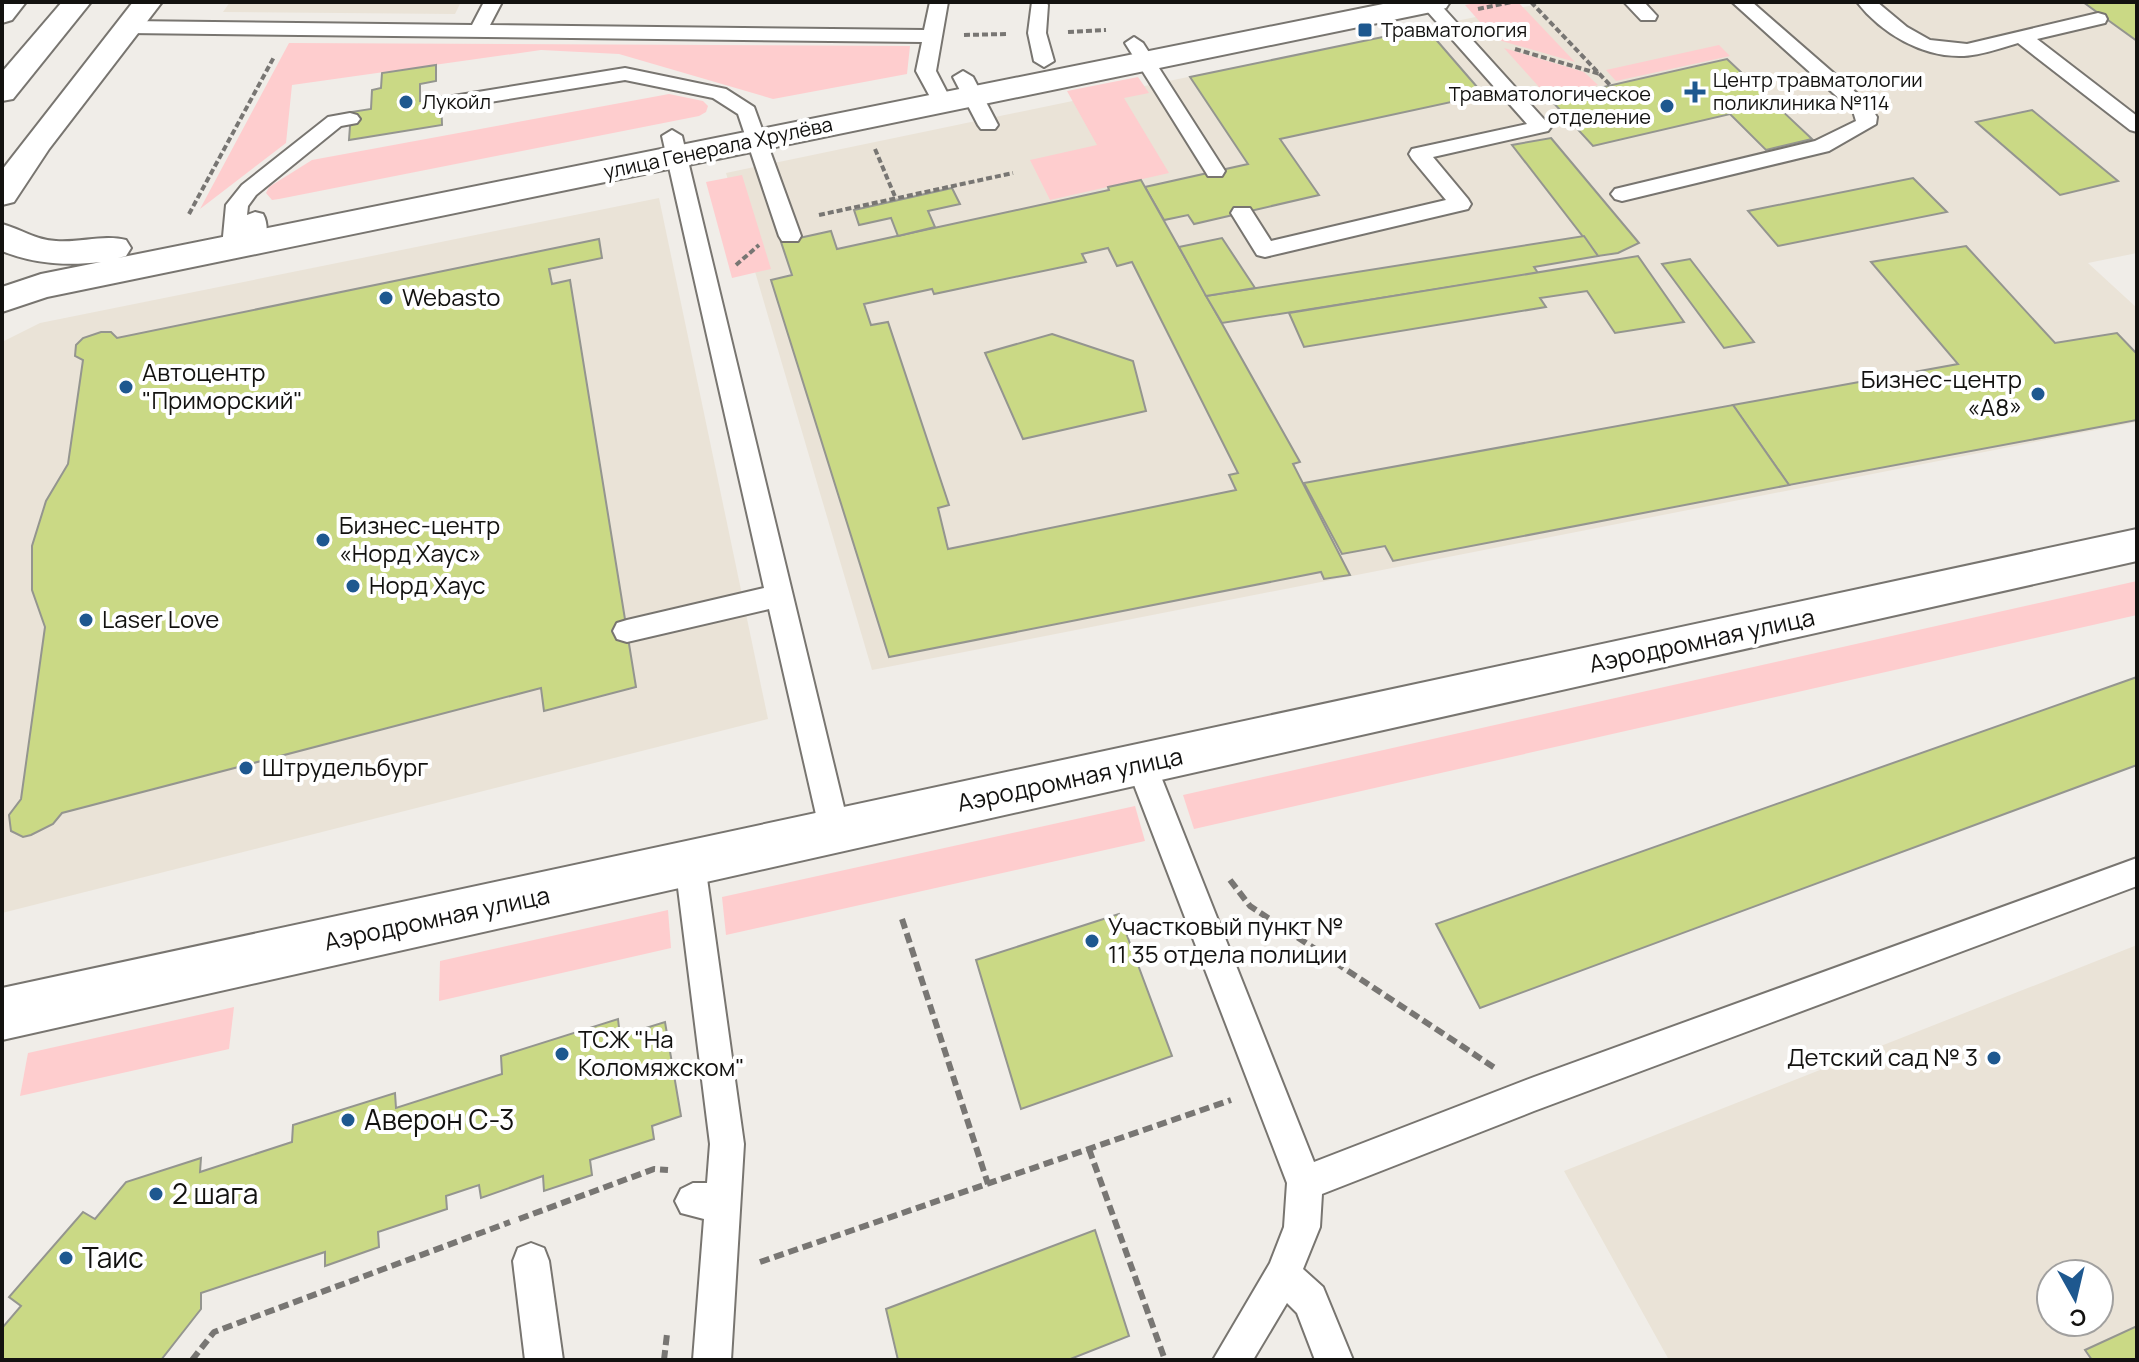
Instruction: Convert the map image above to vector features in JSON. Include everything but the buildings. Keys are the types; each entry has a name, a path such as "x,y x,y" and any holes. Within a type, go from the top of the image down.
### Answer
{"street":[{"path":"2,14 12,2"},
{"path":"2,92 77,2"},
{"path":"2,194 38,142 148,2"},
{"name":"улица Генерала Хрулёва","path":"2,300 41,286 244,233 754,130 960,97 1130,45 1340,2"},
{"name":"улица Генерала Хрулёва","path":"960,97 1040,47 1130,45 1431,2"},
{"name":"улица Генерала Хрулёва","path":"2,235 14,245 37,252 91,250 244,233"},
{"name":"Аэродромная улица","path":"2,1014 2137,545"}],"lane":[{"path":"478,31 493,2"},
{"path":"939,2 926,71 960,97"},
{"path":"1242,213 1265,250 1460,204 1419,154 1541,127 1431,2"},
{"path":"1633,2 1648,16"},
{"path":"1622,194 1822,146 1866,124 1861,107 1741,2"},
{"path":"1866,2 1900,30 1935,50 1967,50 2098,19"},
{"path":"1039,5 1040,47"},
{"path":"128,27 931,36"},
{"path":"2022,37 2137,126"},
{"path":"1130,45 1215,171"},
{"path":"441,104 625,74 719,93 747,111 788,229"},
{"path":"244,233 237,205 249,190 335,121 350,119"},
{"path":"675,146 835,832"},
{"path":"627,631 780,595"},
{"path":"1141,764 1305,1183 1302,1227 1283,1275 1232,1360"},
{"path":"690,864 727,1144 713,1192 718,1277 712,1360"},
{"path":"1305,1183 1534,1094 2137,872"},
{"path":"531,1261 544,1360"},
{"path":"1283,1275 1310,1300 1334,1360"}],"path":[{"path":"1531,2 1610,85"},
{"path":"189,214 289,29"},
{"path":"1453,30 1600,74"},
{"path":"931,36 1040,47 1130,45"},
{"path":"872,141 896,199"},
{"path":"788,229 896,199 1013,173"},
{"path":"1222,869 1250,906 1534,1094"},
{"path":"902,919 988,1184"},
{"path":"718,1277 1268,1087"},
{"path":"1089,1149 1165,1360"},
{"path":"192,1360 214,1332 654,1169 697,1175 713,1192"}],"shaded area":[{"path":"230,2 461,2 455,14 223,12"},
{"path":"1518,2 1575,62 1495,39 1465,5"},
{"path":"1548,2 2137,2 2137,253 2088,263 2137,308 2137,422 872,670 726,173"},
{"path":"289,43 910,46 907,74 773,99 619,54 541,50 292,85 286,143 200,209"},
{"path":"1719,45 1730,56 1616,81 1606,70"},
{"path":"1504,48 1584,72 1598,85 1548,97"},
{"path":"1138,77 1149,93 1124,98 1169,173 1050,200 1030,160 1097,145 1067,91"},
{"path":"669,94 703,101 708,106 706,112 699,116 279,199 272,200 266,193 269,187 312,160"},
{"path":"742,175 771,269 732,278 706,182"},
{"name":"Бизнес-центр «Норд Хаус»","path":"659,198 768,719 2,913 2,342 40,323"},
{"path":"2137,581 2137,615 1194,829 1183,795"},
{"path":"1135,806 1145,841 726,935 722,897"},
{"path":"668,910 671,948 439,1001 440,961"},
{"name":"Детский сад № 3","path":"2137,945 2137,1360 1669,1360 1564,1171"},
{"path":"234,1007 229,1049 20,1096 28,1053"}],"place":[{"name":"Травматология","path":"1365,30"},
{"name":"Центр травматологии поликлиника №114","path":"1695,92"},
{"name":"Лукойл","path":"406,102"},
{"name":"Травматологическое отделение","path":"1667,106"},
{"name":"Webasto","path":"386,298"},
{"name":"Автоцентр \"Приморский\"","path":"126,387"},
{"name":"Бизнес-центр «А8»","path":"2038,394"},
{"name":"Бизнес-центр «Норд Хаус»","path":"323,540"},
{"name":"Норд Хаус","path":"353,586"},
{"name":"Laser Love","path":"86,620"},
{"name":"Штрудельбург","path":"246,768"},
{"name":"Участковый пункт № 11 35 отдела полиции","path":"1092,941"},
{"name":"ТСЖ \"На Коломяжском\"","path":"562,1054"},
{"name":"Детский сад № 3","path":"1994,1058"},
{"name":"Аверон С-3","path":"348,1120"},
{"name":"2 шага","path":"156,1194"},
{"name":"Таис","path":"66,1258"}]}
